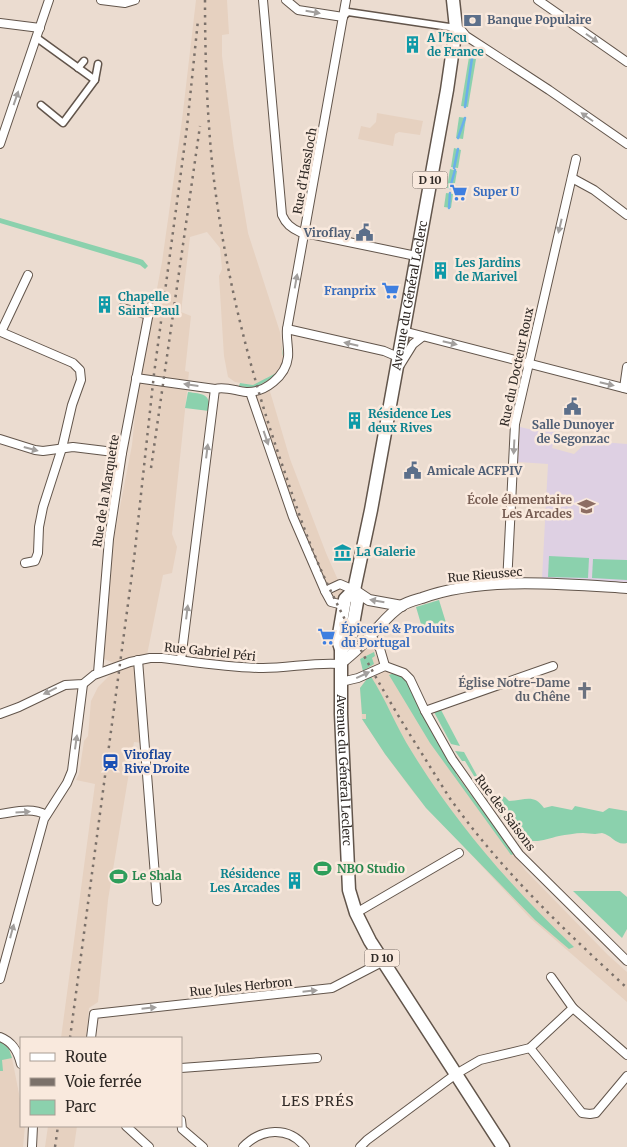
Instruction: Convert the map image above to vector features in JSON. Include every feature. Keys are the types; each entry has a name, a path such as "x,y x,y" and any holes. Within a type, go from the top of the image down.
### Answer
{"main road":[{"name":"Avenue du Général Leclerc","path":"341,649 350,641 356,602 354,590 371,510 447,90 456,28 453,0"},
{"name":"Avenue du Général Leclerc","path":"354,590 345,599 343,605 338,640 341,649 349,890 356,913 370,941 503,1147"}],"street":[{"path":"0,144 50,0"},
{"path":"101,0 125,3 135,0"},
{"path":"263,0 284,221 291,228 305,234 416,256"},
{"path":"286,0 298,10 343,17 348,12 456,28 627,144"},
{"name":"Rue d'Hassloch","path":"250,392 269,386 285,370 288,357 287,329 346,0"},
{"path":"538,0 627,62"},
{"path":"0,23 40,28"},
{"path":"37,38 95,80"},
{"path":"78,68 84,61"},
{"path":"41,105 63,122 95,80 98,64"},
{"name":"Rue du Docteur Roux","path":"507,584 515,424 576,159"},
{"path":"572,178 594,190 627,215"},
{"path":"25,563 36,560 43,507 81,380 80,370 72,363 1,333 28,275"},
{"name":"Rue de la Marquette","path":"98,673 108,549 122,453 149,311 122,308"},
{"path":"287,329 384,351 398,357"},
{"path":"403,331 489,352 528,365 625,388 627,367"},
{"path":"396,371 414,344 422,337"},
{"path":"136,378 250,392 285,495 325,590 331,602 343,605"},
{"path":"181,660 215,389"},
{"path":"0,439 44,452 62,448 85,448 122,453"},
{"path":"325,590 340,584 354,590 369,600 402,606"},
{"name":"Rue Rieussec","path":"340,664 370,636 384,619 402,606 443,591 456,588 507,584 556,584 627,588"},
{"path":"341,682 358,678 385,666 380,649 370,636"},
{"name":"Rue Gabriel Péri","path":"0,714 65,685 83,684 98,673 138,660 156,658 181,660 238,668 265,668 326,663 340,664"},
{"path":"138,660 157,900"},
{"name":"Rue des Saisons","path":"385,666 404,673 410,680 452,759 519,854 627,961"},
{"path":"425,711 553,666"},
{"path":"0,979 46,815 67,783 73,767 83,684"},
{"path":"0,814 24,811 40,812 46,815"},
{"path":"356,913 459,853"},
{"name":"Rue Jules Herbron","path":"91,1037 94,1014 332,988 384,961"},
{"path":"551,977 573,1008 627,1055"},
{"path":"360,1147 456,1074 480,1060 530,1048 573,1008"},
{"path":"0,1037 13,1046 18,1052 20,1060"},
{"path":"530,1048 582,1112 596,1113 627,1076"},
{"path":"182,1068 317,1058"},
{"path":"32,1147 33,1127"},
{"path":"127,1127 149,1147"},
{"path":"182,1127 182,1130 203,1147"},
{"path":"243,1147 256,1136 267,1131 291,1134 305,1147"}],"shaded area":[{"path":"196,0 227,0 229,34 222,35 222,56 234,149 248,233 280,332 284,362 278,372 266,378 290,459 326,553 383,669 402,677 410,684 437,742 525,870 627,972 627,1002 530,918 414,793 362,719 360,688 369,675 333,601 284,482 253,385 235,382 228,377 224,356 219,276 222,269 220,248 207,232 190,237 181,312 191,316 185,371 189,372 172,534 177,547 172,573 163,575 147,655 136,657 142,743 134,742 108,900 98,1002 89,1008 86,1037 61,1037 95,784 76,780 79,774 84,741 88,736 91,701 98,687 112,673 114,663 104,659 113,543 132,445 137,395 162,262 182,120"},
{"path":"377,113 423,121 420,135 399,132 395,134 393,146 358,139 361,126 370,128 376,122"},
{"name":"École élementaire Les Arcades","path":"520,427 556,432 552,448 574,454 588,441 627,444 627,582 542,579 548,464 518,462"},
{"path":"0,1041 9,1049 12,1058 20,1099 20,1127 25,1127 23,1147 0,1147"},
{"path":"48,1127 77,1127 74,1147 45,1147"}],"green space":[{"path":"469,57 476,59 468,107 461,106"},
{"path":"459,117 466,118 463,139 456,138"},
{"path":"454,148 461,150 458,168 451,167"},
{"path":"450,169 457,171 454,189 447,188"},
{"path":"446,193 453,194 451,208 444,207"},
{"path":"0,218 137,258 143,260 148,266 145,269 140,265 0,223"},
{"path":"281,345 285,362 279,374 254,388 239,386 240,383 253,385 278,372 284,362"},
{"path":"188,392 201,394 207,398 209,401 209,411 185,408"},
{"path":"549,556 589,558 588,578 548,577"},
{"path":"593,559 627,560 627,580 592,578"},
{"path":"439,600 447,626 426,632 424,625 421,624 416,607"},
{"path":"374,652 375,656 372,658 374,664 363,671 360,659"},
{"path":"394,673 410,684 437,742 456,770 456,774 514,854 511,855 430,743 389,675"},
{"path":"370,675 406,742 447,805 508,879 574,947 569,949 535,920 426,808 385,754 362,719 366,719 366,714 362,714 360,688"},
{"path":"440,708 460,746 451,744 434,712"},
{"path":"455,751 464,752 485,790 526,848 524,849 483,791 465,761 462,761"},
{"path":"498,795 505,797 509,801 532,799 540,803 544,808 552,806 572,810 575,806 603,812 609,808 627,811 627,843 617,842 602,833 574,834 537,841 524,839 495,799"},
{"path":"573,891 620,891 627,897 627,929 622,938"},
{"path":"0,1041 9,1049 12,1058 2,1060 3,1071 0,1071"}],"waterway":[{"path":"465,107 472,58"},
{"path":"458,138 465,118"},
{"path":"454,168 458,149"},
{"path":"450,188 455,170"},
{"path":"449,208 450,193"}],"railway":[{"path":"205,0 205,43 211,151 224,248 240,323 260,397 298,511 319,566 369,666 449,797 510,873 579,943 627,988"},
{"path":"70,1037 134,559 154,374 187,127 198,20"},
{"path":"151,468 200,126"},
{"path":"55,1147 58,1127"}],"place":[{"name":"Banque Populaire","path":"473,20"},
{"name":"A l'Ecu de France","path":"413,45"},
{"name":"Super U","path":"459,192"},
{"name":"Viroflay","path":"365,233"},
{"name":"Les Jardins de Marivel","path":"441,270"},
{"name":"Franprix","path":"390,291"},
{"name":"Chapelle Saint-Paul","path":"104,304"},
{"name":"Salle Dunoyer de Segonzac","path":"573,406"},
{"name":"Résidence Les deux Rives","path":"354,421"},
{"name":"Amicale ACFPIV","path":"413,471"},
{"name":"École élementaire Les Arcades","path":"586,507"},
{"name":"La Galerie","path":"342,552"},
{"name":"Épicerie & Produits du Portugal","path":"327,636"},
{"name":"Église Notre-Dame du Chêne","path":"584,690"},
{"name":"Viroflay Rive Droite","path":"110,762"},
{"name":"NBO Studio","path":"323,869"},
{"name":"Le Shala","path":"118,876"},
{"name":"Résidence Les Arcades","path":"294,881"}],"district":[{"name":"LES PRÉS","path":"318,1101"}]}
